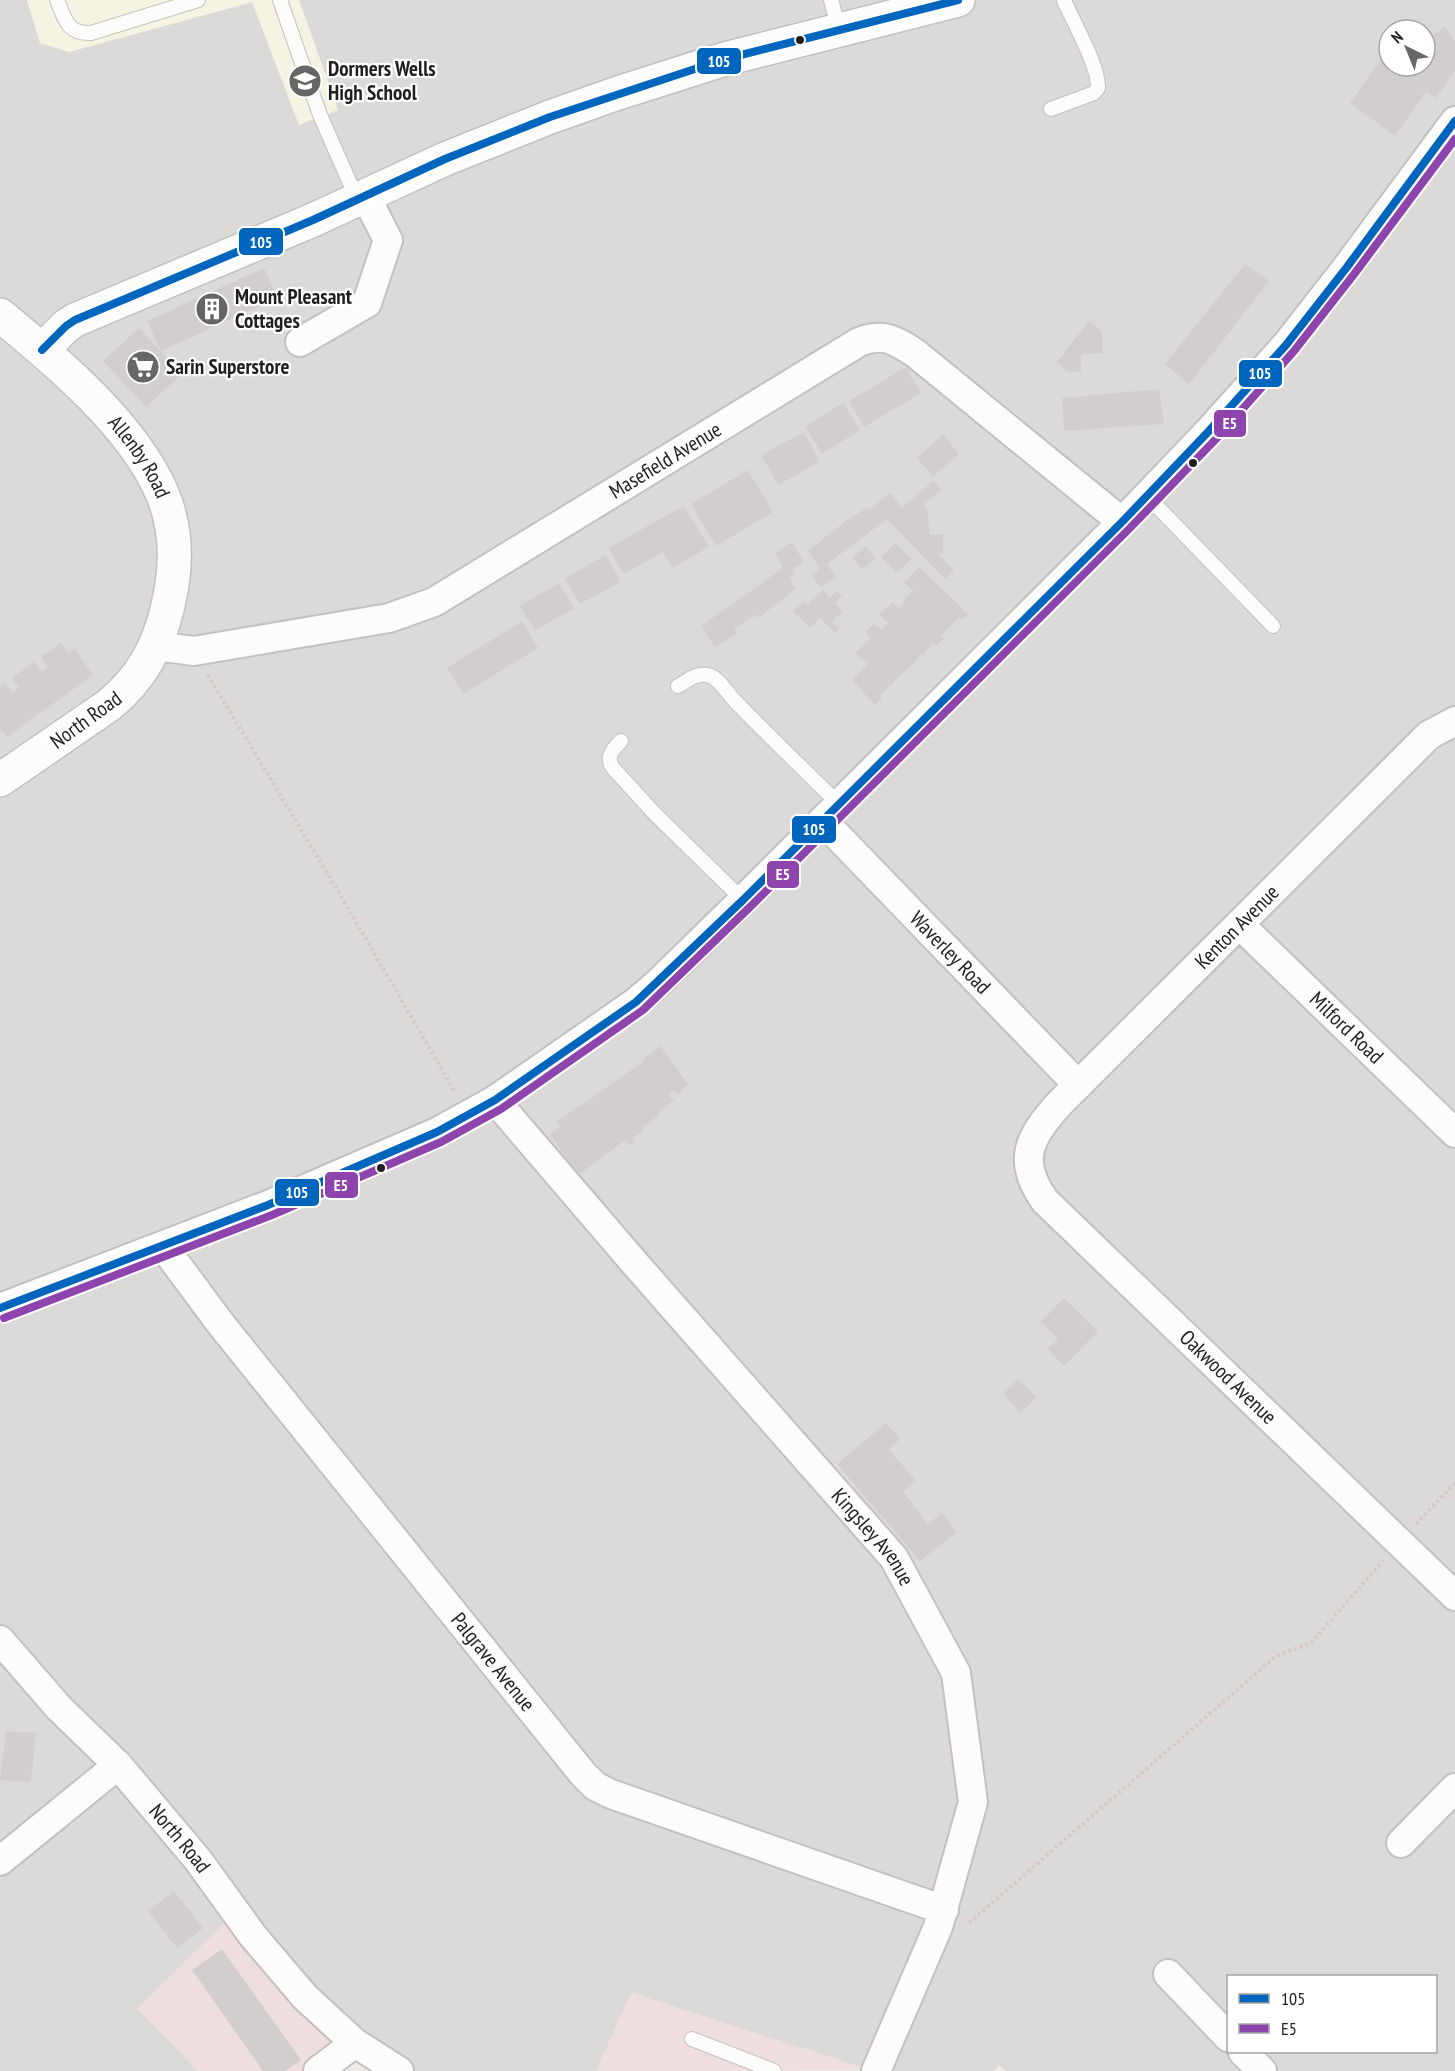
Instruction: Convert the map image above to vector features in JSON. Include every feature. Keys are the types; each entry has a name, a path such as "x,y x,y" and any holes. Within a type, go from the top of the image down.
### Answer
{"street":[{"path":"42,350 75,320 313,220 504,134 618,93 725,59 835,15 958,0"},
{"path":"0,1308 319,1184 437,1132 495,1100 636,1002 743,900 1147,496 1286,345 1455,121"},
{"path":"300,342 366,303 388,240 361,197"},
{"name":"Allenby Road","path":"0,315 42,350 95,400 147,466 163,495 171,527 174,560 171,595 156,646"},
{"name":"Masefield Avenue","path":"156,646 194,651 389,618 434,602 859,342 871,338 891,339 915,353 1122,522"},
{"name":"North Road","path":"0,779 78,728 126,691 148,662 156,646"},
{"name":"Kenton Avenue","path":"1030,1144 1045,1120 1078,1085 1428,735 1455,721"},
{"name":"Waverley Road","path":"831,812 1078,1085"},
{"name":"Milford Road","path":"1240,925 1455,1133"},
{"name":"Kingsley Avenue","path":"495,1100 638,1267 894,1558 956,1673 973,1802 941,1918 876,2071"},
{"name":"Oakwood Avenue","path":"1030,1144 1031,1178 1046,1201 1455,1596"},
{"name":"Palgrave Avenue","path":"164,1246 220,1323 583,1774 596,1786 611,1794 941,1918"},
{"name":"North Road","path":"0,1640 58,1708 118,1765 198,1860 253,1936 356,2057 399,2071"},
{"path":"0,1861 118,1765"},
{"path":"1401,1843 1455,1788"},
{"path":"1168,1974 1227,2036"},
{"path":"1244,2053 1262,2071"},
{"path":"318,2071 356,2057"}],"lane":[{"path":"57,0 68,26 76,31 91,33 198,0"},
{"path":"280,0 320,115 361,197"},
{"path":"1051,109 1094,93 1098,88 1096,74 1064,0"},
{"path":"1147,496 1273,626"},
{"path":"678,686 694,676 709,675 717,679 831,812"},
{"path":"621,741 613,749 609,763 654,813 743,900"},
{"path":"692,2039 774,2071"}],"path":[{"path":"194,651 469,1116"},
{"path":"941,1918 955,1934 1276,1656 1311,1643 1455,1483"}],"shaded area":[{"path":"0,0 27,0 40,43 69,52 252,2 338,110 299,0 1455,0 1455,2071 1006,2071 999,2065 994,2071 871,2071 632,1993 596,2071 408,2071 137,2008 198,2071 0,2071"},
{"name":"Dormers Wells High School","path":"27,0 299,0 338,110 299,125 252,2 69,52 40,43"},
{"path":"232,1916 344,2041 343,2071 198,2071 137,2008"},
{"path":"631,1993 871,2070 596,2071"}],"building":[{"path":"1445,27 1455,42 1455,70 1436,98 1426,92 1395,136 1350,103 1377,65 1377,78 1437,78 1437,32"},
{"path":"1245,264 1269,281 1189,384 1165,364"},
{"name":"Mount Pleasant Cottages","path":"264,268 278,298 161,351 147,321"},
{"path":"1089,321 1102,331 1102,353 1081,355 1081,372 1068,372 1057,362"},
{"name":"Sarin Superstore","path":"139,328 182,374 146,407 103,361"},
{"path":"906,367 921,393 864,427 849,401"},
{"path":"1159,389 1164,424 1064,431 1062,398"},
{"path":"843,403 860,430 822,454 805,426"},
{"path":"804,432 820,462 778,485 761,455"},
{"path":"943,434 959,454 933,477 917,458"},
{"path":"748,470 773,512 716,546 691,504"},
{"path":"933,481 942,490 923,504 927,510 930,535 943,534 943,553 938,554 954,570 945,579 887,519 827,564 836,577 821,588 812,576 820,569 808,551 846,521 868,507 869,509 891,493 902,508"},
{"path":"684,506 709,547 672,568 663,552 624,574 608,548"},
{"path":"792,542 804,562 793,569 795,574 789,578 796,589 758,618 755,615 734,629 737,633 715,647 701,626 783,568 775,553"},
{"path":"895,543 912,559 896,573 881,557"},
{"path":"866,546 876,558 862,569 852,558"},
{"path":"606,555 621,582 580,604 565,578"},
{"path":"919,567 968,614 962,619 959,617 941,636 944,639 936,646 933,642 923,655 920,654 915,662 880,696 882,698 875,705 852,680 868,664 855,653 871,638 865,632 874,624 882,630 888,623 879,614 893,602 899,608 913,591 904,583"},
{"path":"559,583 574,608 535,631 520,606"},
{"path":"823,590 830,598 836,591 842,596 835,603 843,611 832,622 839,628 835,633 820,618 810,628 793,611 804,601 807,605"},
{"path":"522,621 538,648 463,694 447,668"},
{"path":"61,643 68,653 74,648 93,675 7,737 0,728 0,687 5,683 12,693 19,688 12,678 34,662 41,672 48,667 41,657"},
{"path":"660,1046 688,1084 678,1094 674,1091 669,1095 674,1100 642,1128 643,1132 633,1137 635,1141 630,1145 624,1141 578,1175 550,1134 560,1127 556,1122 643,1062 643,1059"},
{"path":"1064,1298 1098,1331 1064,1366 1048,1349 1058,1339 1041,1322"},
{"path":"1018,1379 1037,1397 1020,1413 1003,1394"},
{"path":"886,1423 900,1439 889,1449 915,1480 903,1492 928,1524 942,1513 957,1532 920,1561 837,1464"},
{"path":"6,1731 36,1733 31,1782 0,1780"},
{"path":"174,1891 203,1928 177,1948 148,1911"},
{"path":"222,1949 301,2060 285,2071 263,2071 192,1970"}],"transit line":[{"name":"105","path":"42,350 75,320 313,220 445,159 550,117 725,59 958,0"},
{"name":"105","path":"0,1308 268,1205 437,1132 495,1100 636,1002 743,900 1122,522 1208,432 1286,345 1455,121"},
{"name":"E5","path":"4,1318 272,1215 441,1142 501,1109 643,1010 750,907 1129,529 1216,439 1294,351 1455,139"}],"place":[{"name":"Dormers Wells High School","path":"305,81"},
{"name":"Mount Pleasant Cottages","path":"212,309"},
{"name":"Sarin Superstore","path":"143,367"}]}
